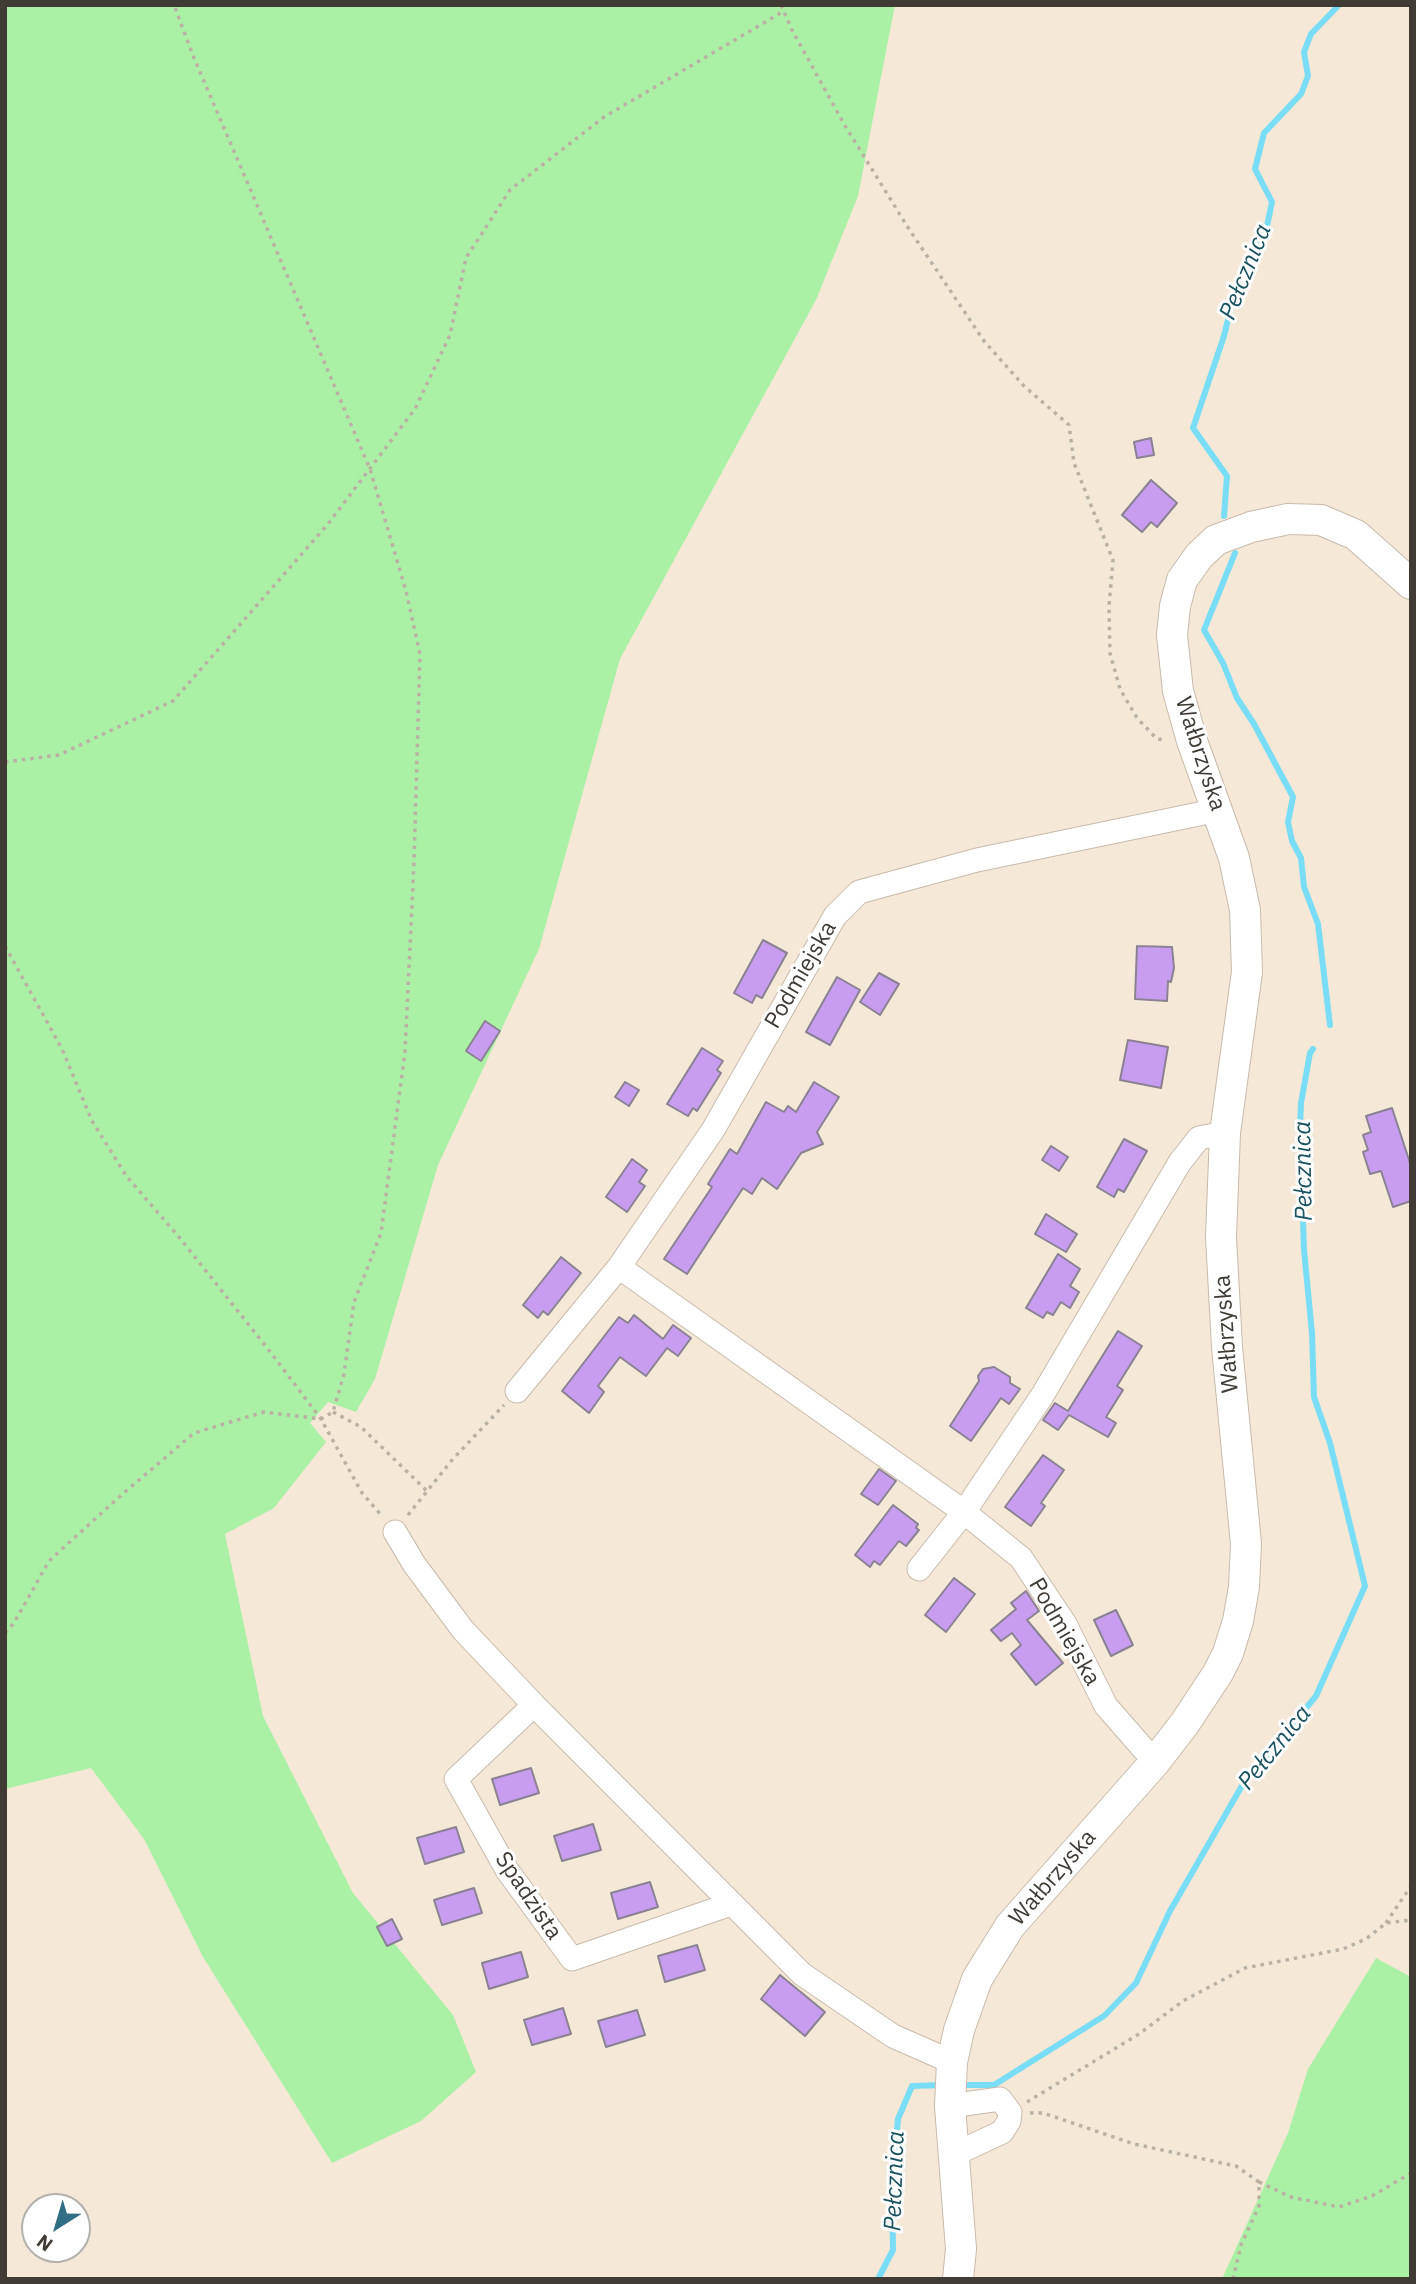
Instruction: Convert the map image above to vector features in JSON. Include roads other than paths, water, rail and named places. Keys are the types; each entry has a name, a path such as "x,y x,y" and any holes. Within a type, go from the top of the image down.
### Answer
{"main road":[{"name":"Wałbrzyska","path":"958,2279 961,2249 953,2155 951,2085 959,2030 977,1979 1004,1935 1155,1762 1185,1723 1228,1653 1238,1622 1244,1587 1246,1544 1227,1347 1222,1237 1225,1133 1247,972 1245,910 1234,858 1192,741 1178,691 1172,635 1175,606 1182,580 1199,556 1216,540 1251,527 1288,519 1321,520 1356,534 1411,584"}],"street":[{"name":"Podmiejska","path":"517,1391 619,1267 713,1130 835,916 859,892 977,860 1218,810"},
{"path":"919,1569 964,1512 1042,1396 1180,1161 1199,1138 1225,1133"},
{"name":"Podmiejska","path":"619,1267 964,1512 1021,1558 1065,1624 1106,1706 1155,1762"},
{"path":"395,1532 414,1564 463,1630 730,1904 802,1974 893,2036 951,2085 1000,2099 1010,2112 1009,2121 1002,2132 953,2155"},
{"name":"Spadzista","path":"534,1705 456,1779 507,1870 572,1959 730,1904"}],"waterway":[{"name":"Pełcznica","path":"1224,516 1227,476 1193,428 1224,336 1237,283 1266,231 1272,202 1255,169 1264,133 1301,94 1308,76 1304,52 1311,34 1339,5"},
{"name":"Pełcznica","path":"1235,553 1204,630 1223,663 1237,698 1293,797 1288,822 1292,841 1301,858 1304,887 1318,924 1330,1025"},
{"name":"Pełcznica","path":"958,2085 994,2085 1104,2016 1136,1983 1170,1911 1243,1784 1316,1696 1365,1586 1330,1443 1314,1397 1312,1333 1304,1250 1300,1127 1301,1103 1313,1049"},
{"name":"Pełcznica","path":"878,2279 893,2250 892,2186 898,2119 912,2086 943,2085"}]}
